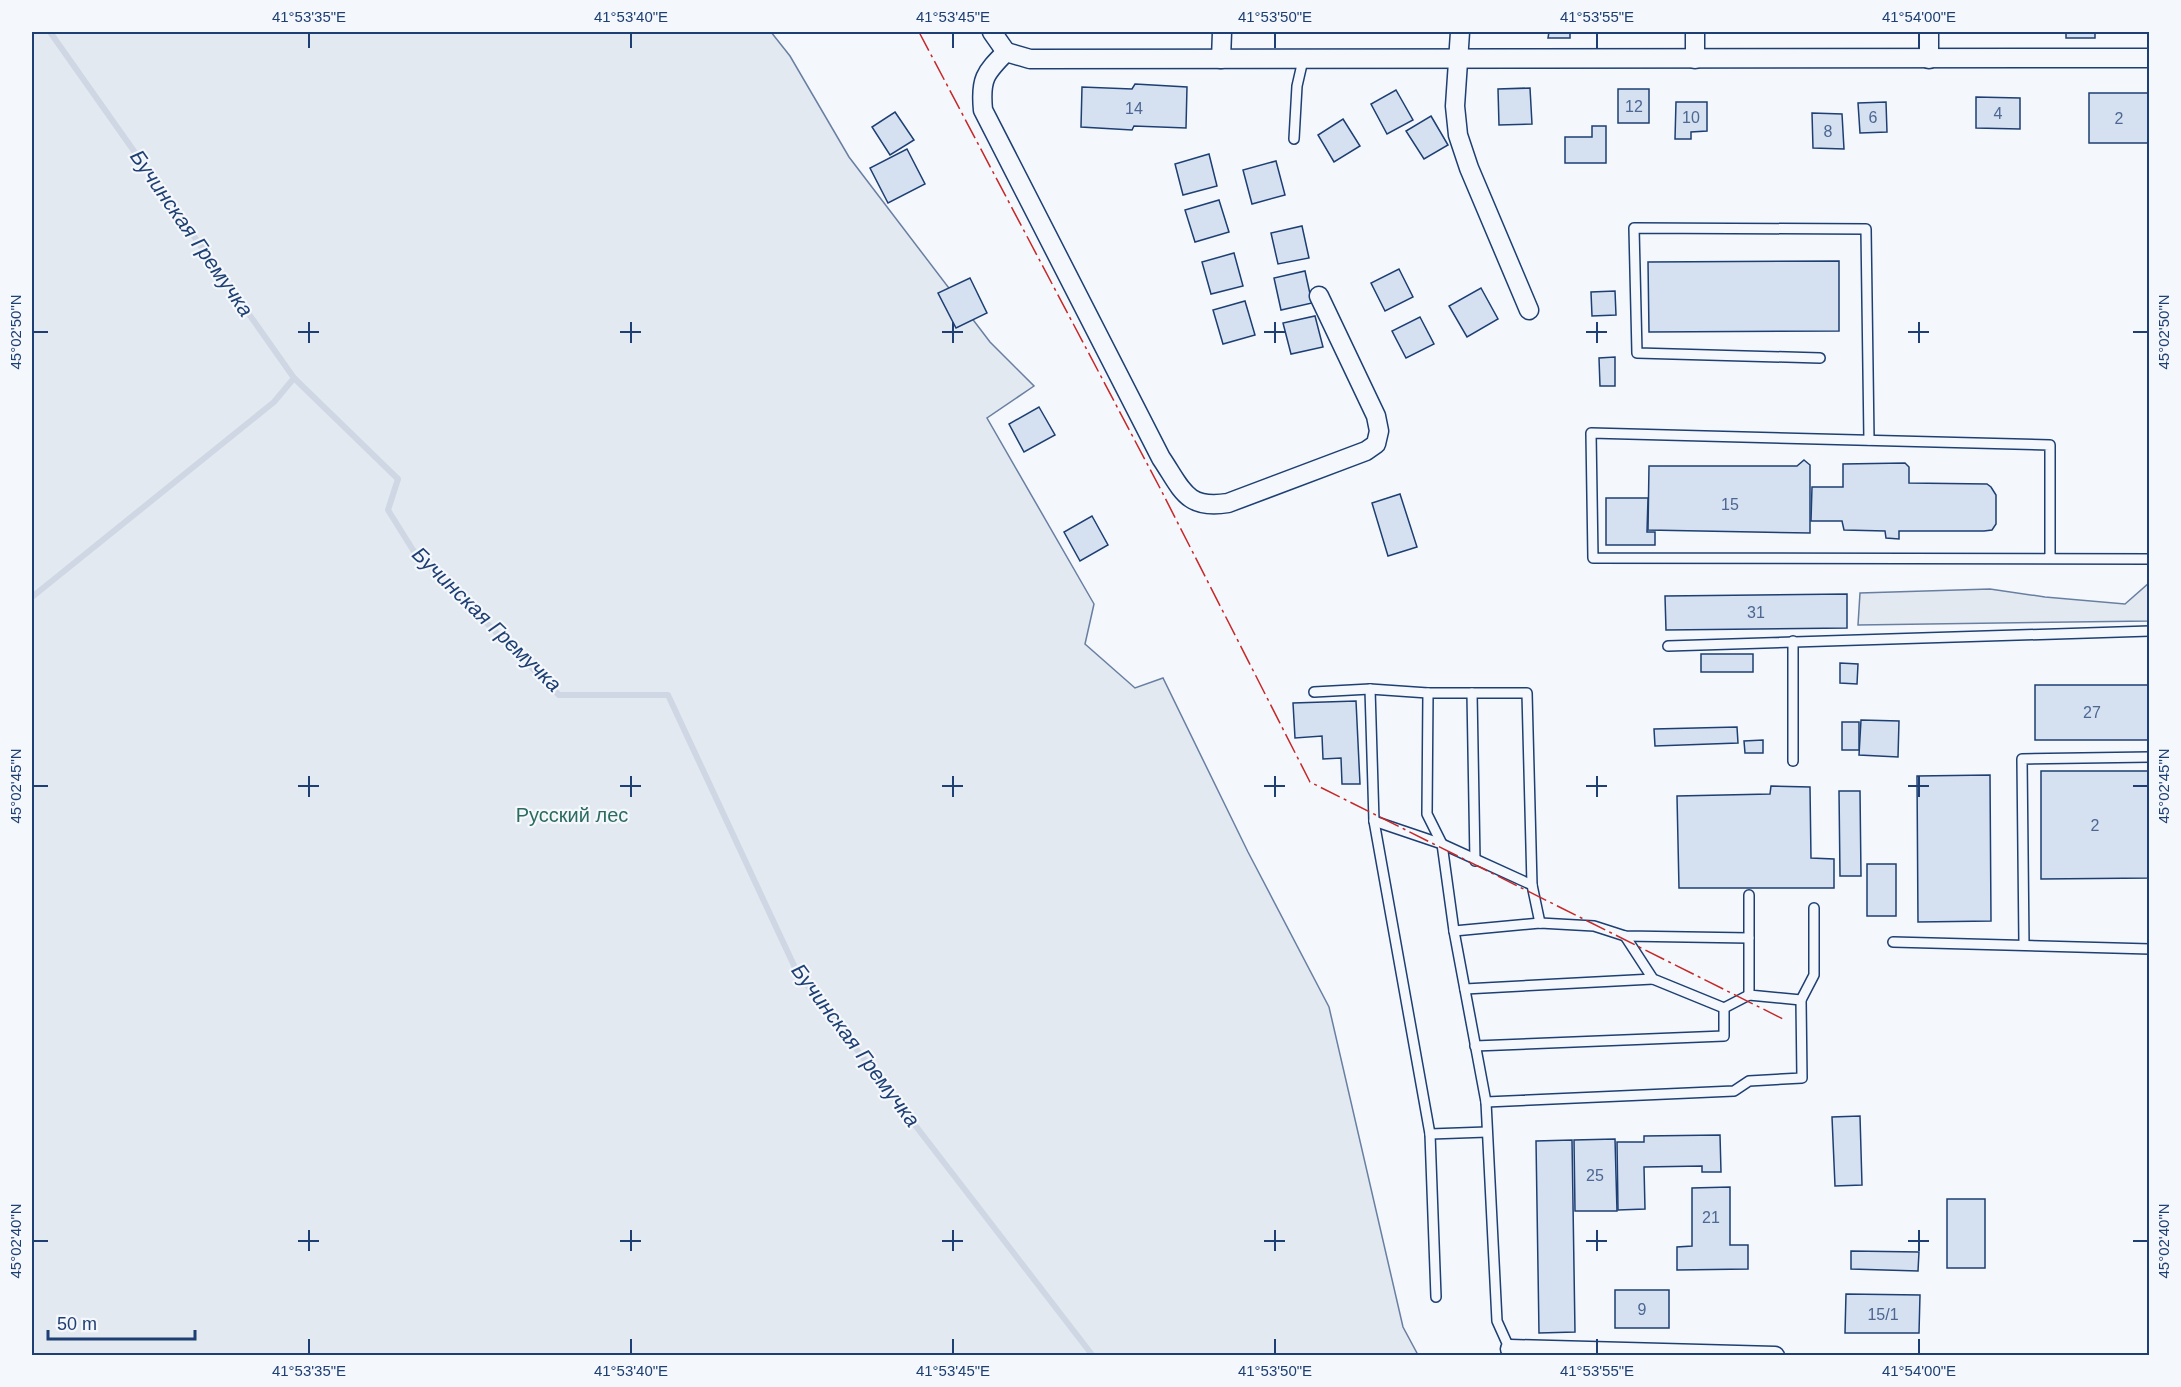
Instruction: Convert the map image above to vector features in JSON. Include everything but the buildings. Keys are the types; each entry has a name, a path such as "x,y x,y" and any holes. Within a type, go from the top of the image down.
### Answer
{"street":[{"path":"992,32 1006,52 1030,59 2150,58"},
{"path":"1221,59 1222,32"},
{"path":"1460,32 1455,106 1458,135 1469,168 1529,310"},
{"path":"1695,32 1695,59"},
{"path":"1929,32 1929,59"},
{"path":"1006,52 988,69 982,82 983,110 1161,458 1190,500 1209,506 1228,503 1366,451 1376,444 1379,431 1376,416 1319,296"},
{"path":"1512,1352 1775,1356"}],"lane":[{"path":"1294,139 1297,86 1303,60"},
{"path":"1820,358 1637,352 1634,228 1866,229 1869,440"},
{"path":"2050,559 2050,445 1591,433 1593,558 2050,559 2150,559"},
{"path":"1668,646 2150,631"},
{"path":"1793,641 1793,761"},
{"path":"1314,692 1370,689 1428,693 1527,693 1532,885 1540,922"},
{"path":"1370,689 1374,821 1430,1134 1436,1297"},
{"path":"1428,693 1427,814 1442,844 1454,931 1486,1102 1497,1321 1512,1352"},
{"path":"1472,693 1475,861"},
{"path":"2024,945 2022,759 2150,757"},
{"path":"1374,821 1442,844 1532,885"},
{"path":"1749,895 1749,995"},
{"path":"1486,1102 1734,1091 1749,1080 1802,1078 1801,1000 1814,975 1814,908"},
{"path":"1454,931 1540,922 1594,926 1625,936 1749,938"},
{"path":"1625,936 1653,979"},
{"path":"1893,942 2150,950"},
{"path":"1465,989 1653,979 1724,1008 1749,995 1801,1000"},
{"path":"1475,1046 1724,1036 1724,1008"},
{"path":"1430,1134 1487,1132"}],"green space":[{"name":"Русский лес","path":"32,32 771,32 790,56 849,157 990,342 1034,386 987,418 1094,604 1085,644 1135,688 1163,678 1248,852 1329,1007 1403,1327 1418,1355 32,1355"},
{"path":"2149,583 2149,621 1858,625 1860,593 1990,589 2045,597 2125,604"}],"waterway":[{"name":"Бучинская Гремучка","path":"50,32 294,378 398,479 388,510 413,550 559,695 668,695 797,972 1093,1356"},
{"path":"32,597 274,402 294,378"}],"power":[{"path":"919,32 1161,490 1310,782 1785,1020"}]}
